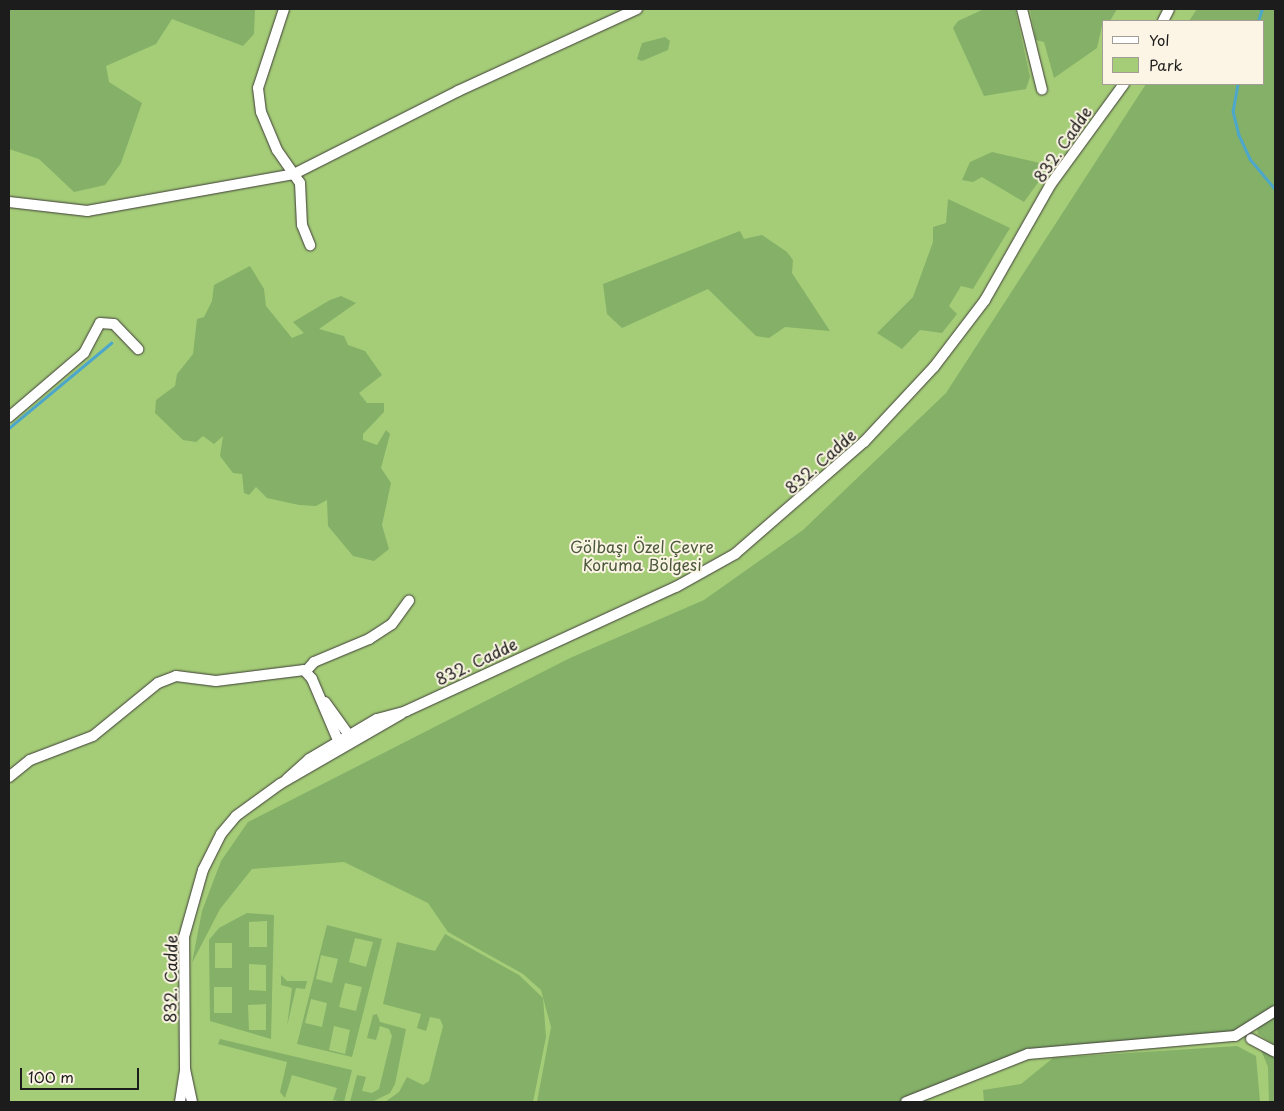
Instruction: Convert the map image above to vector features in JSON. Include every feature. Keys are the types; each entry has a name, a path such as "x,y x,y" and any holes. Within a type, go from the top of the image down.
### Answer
{"street":[{"path":"284,9 258,88 260,112 294,174 303,195 302,225 310,245"},
{"path":"9,202 87,211 294,174 458,91 637,9"},
{"path":"1022,9 1042,90"},
{"name":"832. Cadde","path":"180,1102 185,1068 182,953 193,898 227,825 287,779 346,741 406,711 709,571 847,457 889,419 963,331 1051,184 1123,85"},
{"path":"9,418 84,353 100,323 114,324 138,349"},
{"path":"9,777 30,760 93,736 166,679 216,681 306,671 314,662 369,639 392,624 409,601"},
{"path":"306,671 346,741"},
{"path":"320,695 346,741"},
{"path":"906,1102 1028,1054 1235,1036 1275,1011"},
{"path":"1251,1039 1275,1052"},
{"name":"832. Cadde","path":"185,1068 192,1102"}],"green space":[{"name":"Gölbaşı Özel Çevre Koruma Bölgesi","path":"9,9 1275,9 1275,1102 9,1102"},
{"path":"9,9 255,9 254,34 243,46 172,19 156,44 106,66 109,82 142,103 121,163 105,185 74,192 39,159 9,149"},
{"path":"984,9 1015,9 1030,77 1026,89 984,96 953,28 958,21"},
{"path":"1030,9 1117,9 1111,20 1102,20 1097,48 1054,78 1044,42 1036,40"},
{"path":"1197,9 1275,9 1275,1011 1246,1033 1028,1054 906,1102 537,1102 551,1027 541,990 523,974 448,932 428,903 344,862 252,869 220,909 192,963 202,911 221,861 248,822 570,658 704,600 803,530 946,393 1145,85 1264,85 1264,20 1190,20"},
{"path":"665,37 670,41 668,50 642,61 637,59 642,43"},
{"path":"992,152 1040,163 1055,159 1024,202 982,177 973,182 962,180 970,162"},
{"path":"948,199 1010,228 973,289 961,286 949,306 957,314 942,333 920,330 902,349 877,333 913,297 933,242 933,227 946,223"},
{"path":"740,231 744,239 762,235 787,252 793,260 792,273 830,331 785,327 769,338 756,336 708,289 622,328 607,314 603,284"},
{"path":"250,266 264,289 266,306 292,338 304,333 293,322 330,300 341,296 356,303 319,329 344,336 348,345 365,351 382,375 359,393 367,403 384,403 384,412 363,434 363,440 377,445 386,430 390,434 381,468 391,483 382,525 389,549 374,561 353,556 328,526 327,500 316,506 299,505 267,498 256,487 249,495 244,493 242,474 233,473 220,456 223,436 214,444 203,436 196,442 183,440 155,413 156,400 175,386 177,374 193,354 197,319 204,317 212,301 214,285"},
{"path":"247,913 274,915 271,1039 210,1021 209,940 219,928","holes":["267,921 267,947 249,947 249,922","215,943 232,943 232,968 215,968","249,964 266,965 266,991 249,990","214,987 232,987 232,1013 214,1013","266,1004 266,1030 249,1030 248,1005"]},
{"path":"327,925 382,939 352,1057 297,1044","holes":["355,938 373,942 366,967 349,962","321,955 338,959 332,983 316,979","345,983 362,987 356,1011 339,1007","311,999 327,1003 322,1027 305,1023","334,1026 350,1030 345,1054 329,1050"]},
{"path":"445,934 519,975 543,998 546,1037 533,1102 385,1102 399,1092 407,1077 423,1085 429,1081 443,1026 440,1019 430,1017 426,1031 417,1028 421,1014 383,1004 397,942 435,951"},
{"path":"281,975 287,981 307,981 305,989 296,988 287,1026 292,988 281,985"},
{"path":"377,1014 380,1022 406,1029 395,1084 390,1093 372,1102 350,1102 357,1075 366,1077 362,1091 372,1093 379,1089 392,1036 389,1029 380,1026 376,1040 367,1038 373,1015"},
{"path":"1275,1014 1275,1045 1258,1034 1257,1028"},
{"path":"220,1039 352,1070 344,1102 333,1100 337,1088 292,1075 285,1098 280,1092 287,1062 218,1044"},
{"path":"1259,1045 1275,1056 1275,1102 1269,1102 1268,1067"},
{"path":"1237,1046 1256,1056 1260,1102 984,1102 983,1090 1021,1084 1053,1058"}],"waterway":[{"path":"1258,20 1262,9"},
{"path":"1238,85 1233,111 1239,135 1250,159 1275,189"},
{"path":"9,428 111,343"}]}
